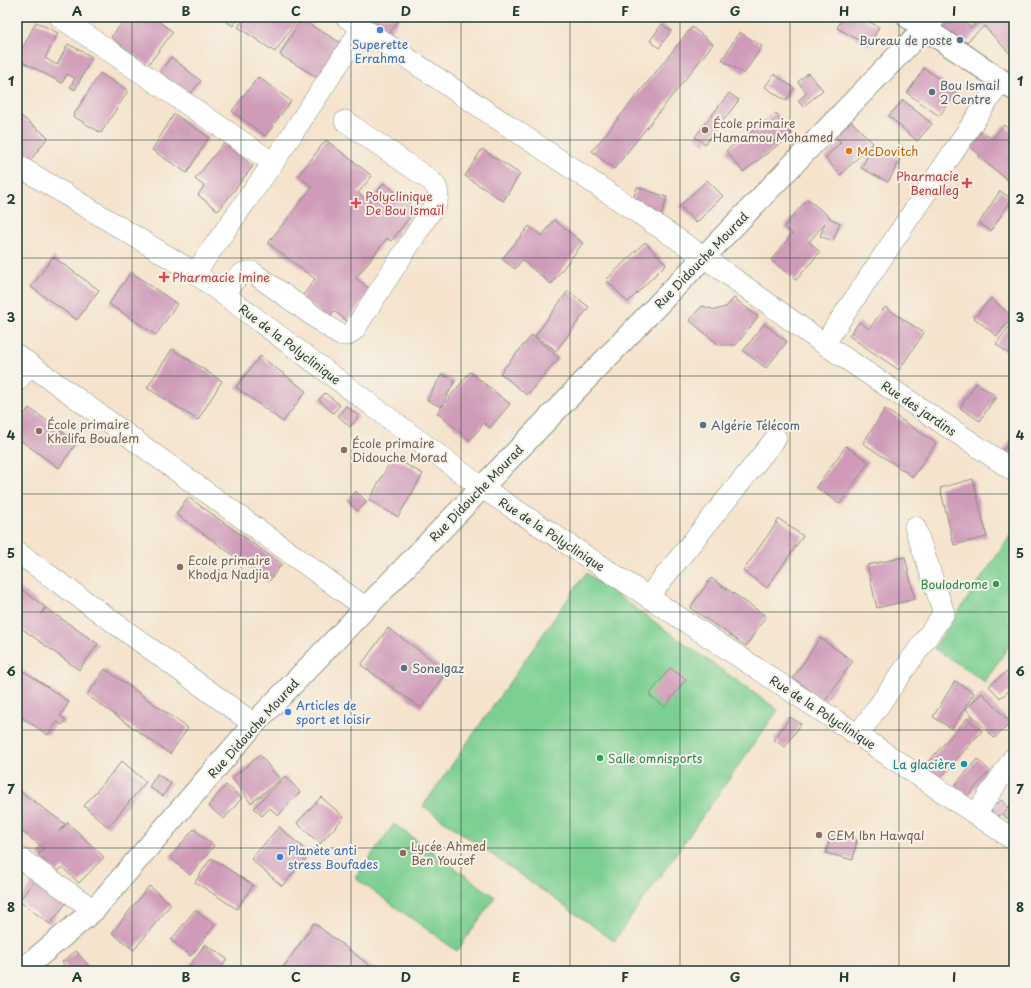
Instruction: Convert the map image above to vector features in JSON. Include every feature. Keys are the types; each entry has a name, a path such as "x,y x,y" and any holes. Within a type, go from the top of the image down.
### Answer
{"main road":[{"path":"923,21 1008,85"},
{"name":"Rue Didouche Mourad","path":"21,971 94,910 254,724 704,257 923,21"}],"street":[{"path":"60,17 273,163"},
{"path":"195,273 273,163 354,22"},
{"name":"Rue des jardins","path":"354,22 704,257 824,344 1014,471"},
{"path":"824,344 1008,85"},
{"path":"223,294 242,273 252,272 340,335 348,335 354,330 436,203 439,194 434,184 430,180 345,121"},
{"name":"Rue de la Polyclinique","path":"17,165 195,273 481,488 858,735 1014,840"},
{"path":"17,381 24,360 366,608"},
{"path":"648,597 776,438"},
{"path":"858,735 944,614 914,527"},
{"path":"17,552 254,724"},
{"path":"976,814 1014,757"},
{"path":"17,856 94,910"}],"green space":[{"name":"Boulodrome","path":"1014,530 1014,638 985,682 934,648"},
{"name":"Salle omnisports","path":"586,573 778,710 614,941 423,806"},
{"path":"394,824 495,897 457,951 355,878"}],"building":[{"path":"127,17 153,17 173,32 148,65 111,37"},
{"path":"220,17 239,17 233,26"},
{"path":"245,17 299,17 275,52 238,27"},
{"name":"Superette Errahma","path":"357,17 401,17 384,41"},
{"path":"843,17 860,17 879,27 869,46 837,28"},
{"name":"Bureau de poste","path":"955,17 961,17 971,28 983,17 1014,17 1014,58 984,26 959,49 941,30"},
{"path":"300,19 343,44 322,80 280,55"},
{"path":"36,22 58,33 45,58 57,65 68,44 92,57 75,90 70,87 75,78 67,74 62,83 17,59"},
{"path":"662,24 671,31 659,48 650,41"},
{"path":"692,27 713,44 614,169 592,151"},
{"path":"739,32 762,46 744,74 722,60"},
{"path":"171,57 201,81 187,98 158,74"},
{"name":"Bou Ismail 2 Centre","path":"924,68 957,92 939,116 907,93"},
{"path":"100,73 128,91 101,133 73,116"},
{"path":"808,73 823,90 803,107 798,101 807,93 798,82"},
{"path":"774,74 794,88 786,101 765,87"},
{"path":"258,77 291,101 265,136 232,111"},
{"path":"729,93 739,100 705,144 695,137"},
{"path":"903,100 932,124 917,141 889,116"},
{"path":"17,113 48,137 26,166 17,158"},
{"path":"776,113 792,134 743,172 726,151"},
{"path":"174,114 209,137 187,173 152,150"},
{"name":"McDovitch","path":"851,121 873,143 840,175 825,158 841,142 835,136"},
{"path":"1004,125 1014,134 1014,185 979,157 980,155 969,146 982,131 992,139"},
{"path":"326,140 372,176 358,193 369,202 384,183 416,209 391,241 387,238 356,278 371,290 347,321 334,311 328,319 301,298 315,279 268,243 312,187 298,176"},
{"path":"224,143 253,166 218,211 198,195 204,186 195,179"},
{"path":"874,145 900,160 888,182 861,168"},
{"path":"482,149 520,174 503,201 465,176"},
{"path":"707,180 723,196 696,223 680,206"},
{"path":"637,187 667,197 661,217 631,207"},
{"path":"1000,191 1012,199 991,231 979,223"},
{"path":"807,199 830,217 829,218 840,223 833,241 820,236 825,223 809,242 820,252 796,280 771,260 792,234 784,227"},
{"path":"554,220 583,243 551,284 522,260 515,269 502,259 529,226 542,236"},
{"path":"645,242 666,264 628,302 606,280"},
{"path":"53,257 99,290 77,320 31,287"},
{"path":"131,272 177,304 156,335 109,304"},
{"path":"568,291 589,307 556,351 535,336"},
{"path":"734,298 758,317 736,345 719,345 689,320 702,306 715,310 726,307"},
{"path":"991,298 1013,317 997,336 974,318"},
{"path":"885,307 924,333 899,370 849,336 859,322 869,329"},
{"path":"1014,320 1014,358 996,344"},
{"path":"764,324 787,342 766,368 743,351"},
{"path":"532,335 559,358 527,395 500,373"},
{"path":"172,349 222,381 198,420 147,388"},
{"path":"260,356 306,391 283,422 236,387"},
{"path":"470,372 510,404 490,428 484,423 470,440 437,413"},
{"path":"442,374 455,381 441,407 427,400"},
{"path":"976,383 996,396 980,421 960,408"},
{"path":"325,393 340,405 333,413 319,400"},
{"path":"346,406 359,416 350,427 338,416"},
{"name":"École primaire Khelifa Boualem","path":"29,408 77,442 59,468 17,438 17,424"},
{"path":"885,409 936,443 913,477 863,443"},
{"path":"1014,435 1014,465 1000,455"},
{"path":"846,446 869,462 840,504 816,487"},
{"path":"393,457 423,474 398,517 369,500"},
{"path":"973,479 987,537 954,545 940,488"},
{"path":"356,491 367,502 357,511 347,500"},
{"path":"188,497 282,564 269,581 176,514"},
{"path":"779,519 803,536 767,588 743,571"},
{"path":"905,557 915,599 877,608 867,565"},
{"path":"711,578 766,616 746,646 690,608"},
{"path":"17,586 45,607 41,614 46,608 98,644 79,670 17,625"},
{"name":"Sonelgaz","path":"388,628 447,671 421,708 361,665"},
{"path":"820,638 853,661 825,701 793,678"},
{"path":"670,668 686,679 665,707 649,695"},
{"path":"105,669 188,728 170,754 87,695"},
{"path":"24,671 69,702 60,716 66,720 62,725 57,722 48,735 17,714 17,682"},
{"path":"1006,672 1014,682 1014,687 1000,698 989,686"},
{"path":"955,681 974,693 952,729 933,717"},
{"path":"982,693 1011,723 994,738 966,709"},
{"path":"790,717 801,724 785,747 774,740"},
{"path":"967,718 982,731 935,784 920,771"},
{"path":"260,755 280,780 251,803 232,778"},
{"path":"977,759 990,771 962,802 950,791"},
{"path":"122,761 146,782 108,827 84,806"},
{"path":"157,774 171,783 163,796 149,787"},
{"path":"285,776 300,792 278,816 270,808 262,816 254,808"},
{"path":"226,785 242,798 224,819 208,806"},
{"path":"17,789 65,824 59,832 68,823 104,857 79,883 62,867 57,873 38,855 44,848 17,828"},
{"path":"321,797 344,817 320,844 297,823"},
{"path":"1002,800 1008,808 1014,800 1014,823 1003,815 1008,809 996,817 990,809"},
{"name":"Planète anti stress Boufades","path":"279,827 310,854 282,886 251,859"},
{"path":"194,829 214,846 190,875 170,857"},
{"path":"831,834 857,840 853,860 826,853"},
{"path":"211,858 253,885 237,909 195,882"},
{"path":"36,878 67,902 50,924 19,901"},
{"path":"149,886 171,904 134,950 112,933"},
{"path":"195,910 215,925 191,956 171,940"},
{"path":"314,923 377,971 281,971"},
{"path":"205,944 227,959 219,971 186,971"},
{"path":"76,951 93,971 70,971 62,962"}],"place":[{"name":"Superette Errahma","path":"380,30"},
{"name":"Bureau de poste","path":"960,40"},
{"name":"Bou Ismail 2 Centre","path":"932,92"},
{"name":"École primaire Hamamou Mohamed","path":"705,130"},
{"name":"McDovitch","path":"849,151"},
{"name":"Pharmacie Benalleg","path":"967,183"},
{"name":"Polyclinique De Bou Ismaïl","path":"356,203"},
{"name":"Pharmacie Imine","path":"164,277"},
{"name":"Algérie Télécom","path":"703,425"},
{"name":"École primaire Khelifa Boualem","path":"39,431"},
{"name":"École primaire Didouche Morad","path":"344,450"},
{"name":"Ecole primaire Khodja Nadjia","path":"180,567"},
{"name":"Boulodrome","path":"996,584"},
{"name":"Sonelgaz","path":"404,668"},
{"name":"Articles de sport et loisir","path":"288,712"},
{"name":"Salle omnisports","path":"600,758"},
{"name":"La glacière","path":"964,764"},
{"name":"CEM Ibn Hawqal","path":"819,835"},
{"name":"Lycée Ahmed Ben Youcef","path":"403,853"},
{"name":"Planète anti stress Boufades","path":"280,857"}]}
